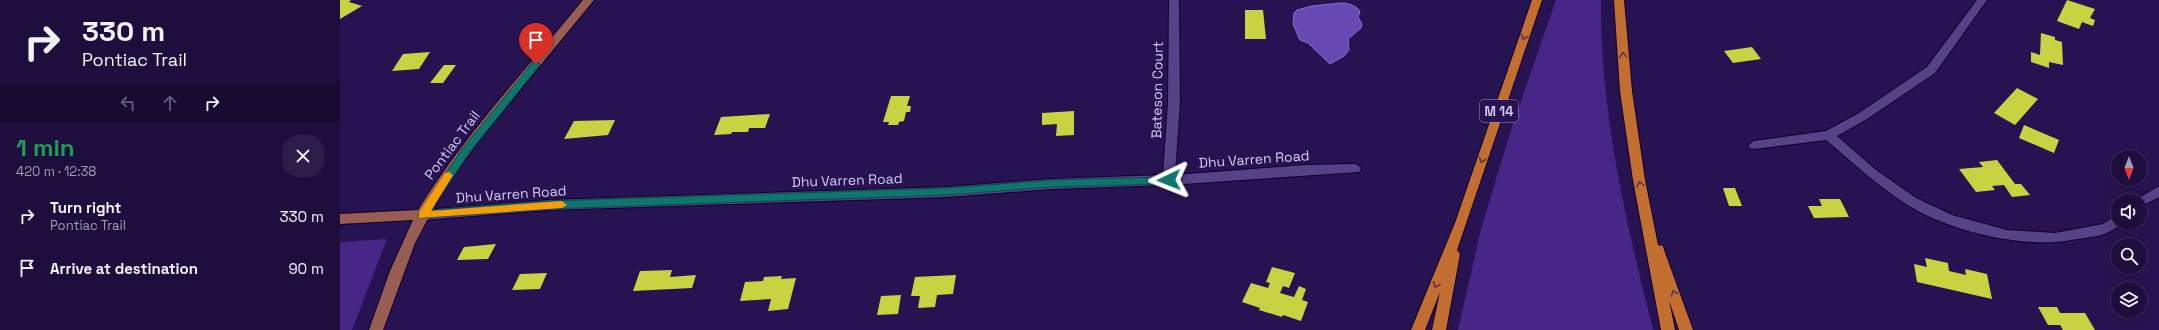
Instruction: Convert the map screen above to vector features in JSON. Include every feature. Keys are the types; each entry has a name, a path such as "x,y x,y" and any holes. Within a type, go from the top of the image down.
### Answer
{"highway":[{"name":"M 14","path":"1418,330 1461,223 1537,0"},
{"path":"1619,0 1626,91 1639,180 1648,222 1661,301 1668,330"},
{"path":"1648,222 1686,330"},
{"path":"1439,330 1461,223"}],"main road":[{"name":"Pontiac Trail","path":"376,330 407,248 423,215 440,187 486,126 588,0"},
{"name":"Dhu Varren Road","path":"340,219 423,215"}],"street":[{"name":"Bateson Court","path":"1169,180 1174,102 1174,0"},
{"path":"1754,145 1828,136 1875,108 1931,70 1982,0"},
{"path":"1828,136 1872,173 1912,201 1950,219 2007,235 2055,238 2106,229 2111,225"},
{"name":"Dhu Varren Road","path":"423,215 548,205 947,192 1051,184 1169,180 1305,170 1355,169"},
{"path":"2147,198 2159,191"}],"shaded area":[{"path":"1556,0 1601,0 1605,84 1616,166 1633,249 1653,330 1458,330 1481,229 1511,130"},
{"path":"1346,3 1356,7 1360,11 1358,17 1362,24 1361,28 1348,39 1349,50 1344,56 1330,64 1308,43 1300,40 1293,24 1294,13 1297,10 1312,6"},
{"path":"387,239 352,330 340,330 340,242"}],"building":[{"path":"340,0 351,0 349,2 362,6 340,19"},
{"path":"2067,0 2095,9 2090,18 2095,20 2093,26 2082,22 2079,29 2057,21"},
{"path":"1245,10 1263,10 1266,39 1245,39"},
{"path":"2041,33 2055,37 2055,40 2062,42 2063,65 2049,62 2049,68 2031,62 2031,52 2040,55"},
{"path":"1752,47 1761,59 1733,63 1724,51"},
{"path":"430,52 419,69 392,71 403,54"},
{"path":"444,65 456,65 443,83 430,83"},
{"path":"2017,88 2038,99 2015,125 1994,113"},
{"path":"891,96 910,96 907,106 911,106 910,112 906,112 904,121 899,122 898,125 888,125 889,122 883,122"},
{"path":"1074,111 1074,135 1056,136 1057,124 1042,125 1042,113"},
{"path":"770,114 765,128 749,128 748,132 732,132 731,134 714,135 721,117"},
{"path":"615,120 608,135 564,139 574,121"},
{"path":"2024,125 2059,140 2054,153 2019,138"},
{"path":"1997,160 2015,184 2021,184 2030,195 2012,197 2004,185 1992,186 1995,190 1976,192 1959,169 1983,167 1979,162"},
{"path":"1723,188 1735,188 1742,206 1729,206"},
{"path":"1819,199 1840,199 1849,217 1814,218 1808,206 1822,206"},
{"path":"496,244 488,259 457,260 464,247"},
{"path":"1925,258 1948,263 1949,271 1966,275 1965,269 1987,274 1992,299 1917,282 1914,264 1927,267"},
{"path":"1272,267 1295,273 1289,288 1283,286 1280,293 1294,297 1299,286 1306,289 1302,300 1308,302 1301,321 1283,315 1282,317 1259,310 1260,308 1242,302 1251,283 1268,288 1270,283 1266,282"},
{"path":"672,270 670,277 696,275 692,288 633,291 640,271"},
{"path":"547,273 540,289 512,290 520,274"},
{"path":"956,275 953,294 937,295 935,307 918,308 920,296 911,296 915,277"},
{"path":"782,276 781,279 796,278 788,309 768,311 771,299 740,301 745,282 763,281 764,277"},
{"path":"901,295 898,314 877,315 881,296"},
{"path":"2038,307 2057,307 2060,313 2085,313 2095,330 2063,330 2060,325 2048,325"}],"slow traffic":[{"path":"449,175 423,215 562,205"}],"route":[{"path":"536,64 466,151 440,187 423,215 451,214 548,205 947,192 1051,184 1169,180"}]}
